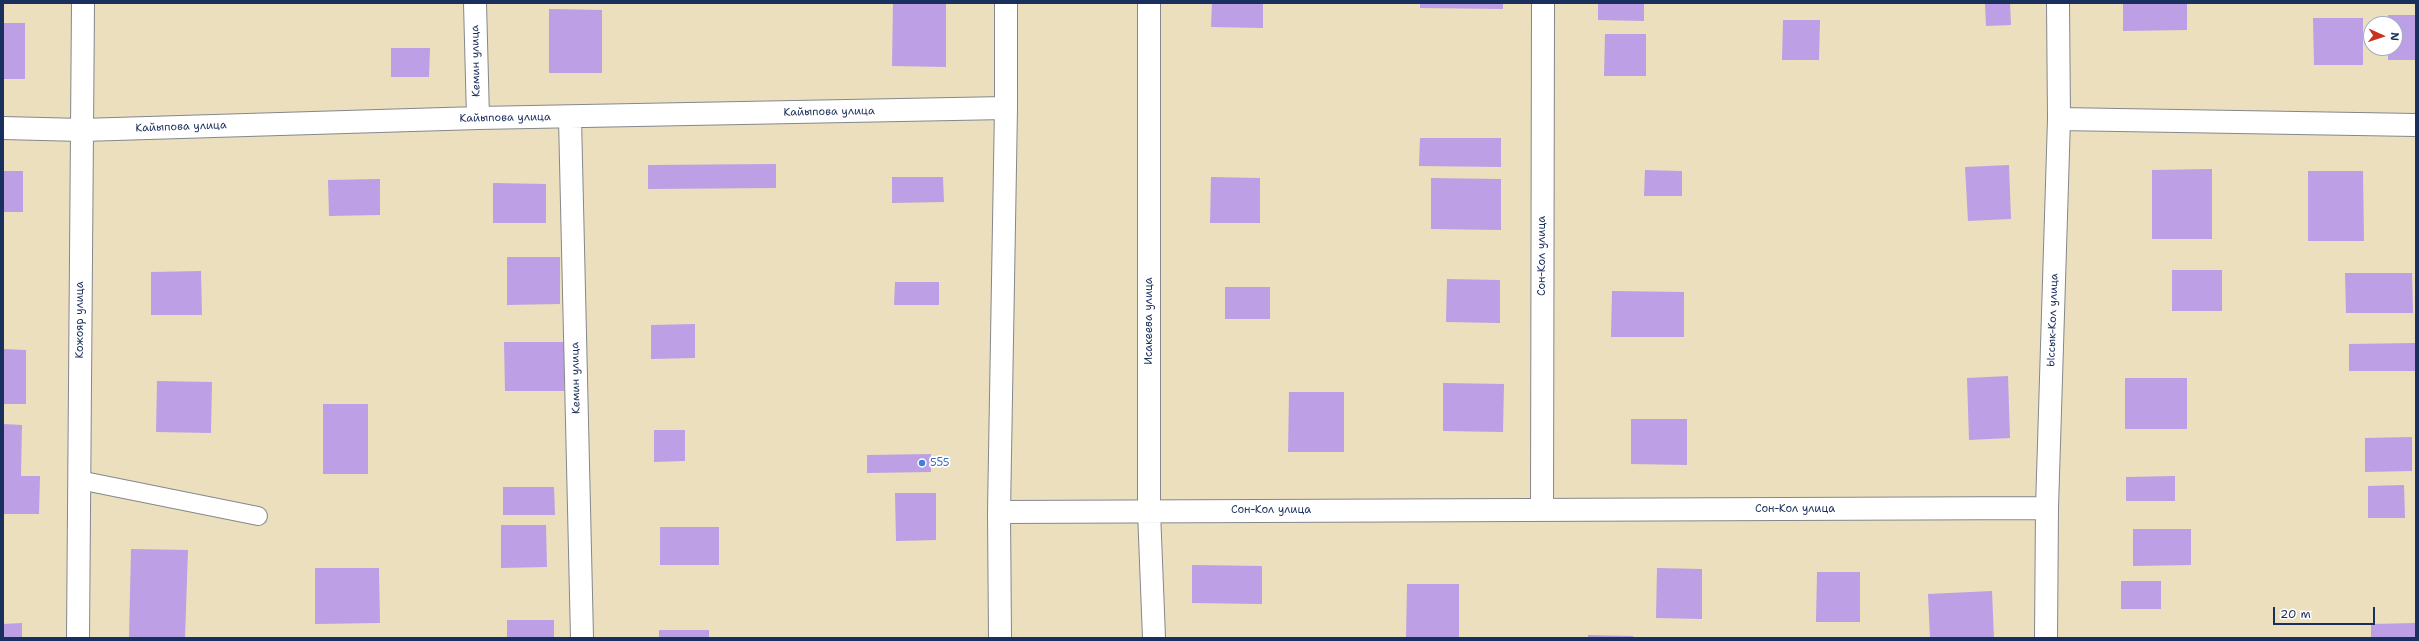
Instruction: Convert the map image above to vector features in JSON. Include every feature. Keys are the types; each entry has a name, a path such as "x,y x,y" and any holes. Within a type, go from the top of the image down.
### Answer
{"street":[{"name":"Кожояр улица","path":"78,638 82,3"},
{"name":"Кемин улица","path":"475,3 478,118"},
{"path":"1000,638 999,512 1006,108 1006,3"},
{"name":"Исакеева улица","path":"1149,3 1149,511 1154,638"},
{"name":"Сон-Кол улица","path":"1542,510 1543,3"},
{"name":"Ыссык-Кол улица","path":"2046,638 2047,508 2059,119 2058,3"},
{"name":"Кайыпова улица","path":"3,128 82,130 478,118 570,118 1006,108"},
{"name":"Кемин улица","path":"570,118 582,638"},
{"path":"2059,119 2416,125"},
{"name":"Сон-Кол улица","path":"999,512 2047,508"}],"lane":[{"path":"79,480 258,516"}],"building":[{"path":"893,3 946,3 946,67 892,66"},
{"path":"1212,3 1263,3 1263,28 1211,27"},
{"path":"1420,3 1503,3 1503,9 1420,8"},
{"path":"1598,3 1644,3 1644,21 1598,20"},
{"path":"1985,3 2010,3 2011,25 1986,26"},
{"path":"2123,3 2187,3 2187,30 2123,31"},
{"path":"549,9 602,10 602,73 549,73"},
{"path":"2416,15 2416,60 2388,60 2388,56 2403,56 2403,16 2388,16"},
{"path":"2313,18 2363,18 2363,65 2314,65"},
{"path":"1783,20 1820,20 1819,60 1782,60"},
{"path":"3,23 25,23 25,79 3,79"},
{"path":"1605,34 1646,34 1646,76 1604,76"},
{"path":"391,48 430,48 429,77 391,77"},
{"path":"1420,138 1501,138 1501,167 1419,166"},
{"path":"776,164 776,188 648,189 648,165"},
{"path":"2009,165 2011,219 1968,221 1965,167"},
{"path":"2212,169 2212,239 2152,239 2152,170"},
{"path":"1645,170 1682,171 1682,196 1644,196"},
{"path":"3,171 23,171 23,212 3,212"},
{"path":"2308,171 2363,171 2364,241 2308,241"},
{"path":"892,177 943,177 944,202 892,203"},
{"path":"1211,177 1260,178 1260,223 1210,223"},
{"path":"1431,178 1501,179 1501,230 1431,229"},
{"path":"380,179 380,215 329,216 328,180"},
{"path":"493,183 546,184 546,223 493,223"},
{"path":"507,257 560,257 560,304 507,305"},
{"path":"2172,270 2222,270 2222,311 2172,311"},
{"path":"201,271 202,315 151,315 151,272"},
{"path":"2345,273 2412,273 2413,313 2346,313"},
{"path":"1447,279 1500,280 1500,323 1446,322"},
{"path":"895,282 939,282 939,305 894,305"},
{"path":"1225,287 1270,287 1270,319 1225,319"},
{"path":"1612,291 1684,292 1684,337 1611,337"},
{"path":"695,324 695,358 651,359 651,325"},
{"path":"504,342 564,342 564,391 505,391"},
{"path":"2416,343 2416,371 2349,371 2349,344"},
{"path":"3,349 26,350 26,404 3,404"},
{"path":"2008,376 2010,438 1969,440 1967,378"},
{"path":"2125,378 2187,378 2187,429 2125,429"},
{"path":"157,381 212,382 211,433 156,432"},
{"path":"1443,383 1504,384 1503,432 1443,431"},
{"path":"1289,392 1344,392 1344,452 1288,452"},
{"path":"323,404 368,404 368,474 323,474"},
{"path":"1631,419 1687,419 1687,465 1631,464"},
{"path":"3,424 22,425 21,476 40,476 39,514 3,514"},
{"path":"654,430 685,430 685,461 654,462"},
{"path":"2412,437 2412,471 2365,472 2365,438"},
{"path":"931,454 931,472 867,473 867,455"},
{"path":"2175,476 2175,501 2126,501 2126,477"},
{"path":"2404,485 2405,518 2368,518 2368,486"},
{"path":"503,487 554,487 555,515 503,515"},
{"path":"895,493 936,493 936,540 896,541"},
{"path":"501,525 546,525 547,567 501,568"},
{"path":"660,527 719,527 719,565 660,565"},
{"path":"2133,529 2191,529 2191,565 2133,566"},
{"path":"131,549 188,550 185,638 129,638"},
{"path":"1192,565 1262,566 1262,604 1192,603"},
{"path":"315,568 379,568 380,623 315,624"},
{"path":"1657,568 1702,569 1702,619 1656,618"},
{"path":"1817,572 1860,572 1860,622 1816,622"},
{"path":"2121,581 2161,581 2161,609 2121,609"},
{"path":"1407,584 1459,584 1459,638 1406,638"},
{"path":"1992,591 1994,638 1930,638 1928,594"},
{"path":"507,620 554,620 554,638 507,638"},
{"path":"22,623 22,638 3,638 3,624"},
{"path":"2416,623 2416,638 2371,638 2371,624"},
{"path":"659,630 709,630 709,638 659,638"},
{"path":"1588,635 1633,636 1633,638 1588,638"}],"place":[{"name":"555","path":"922,463"}]}
